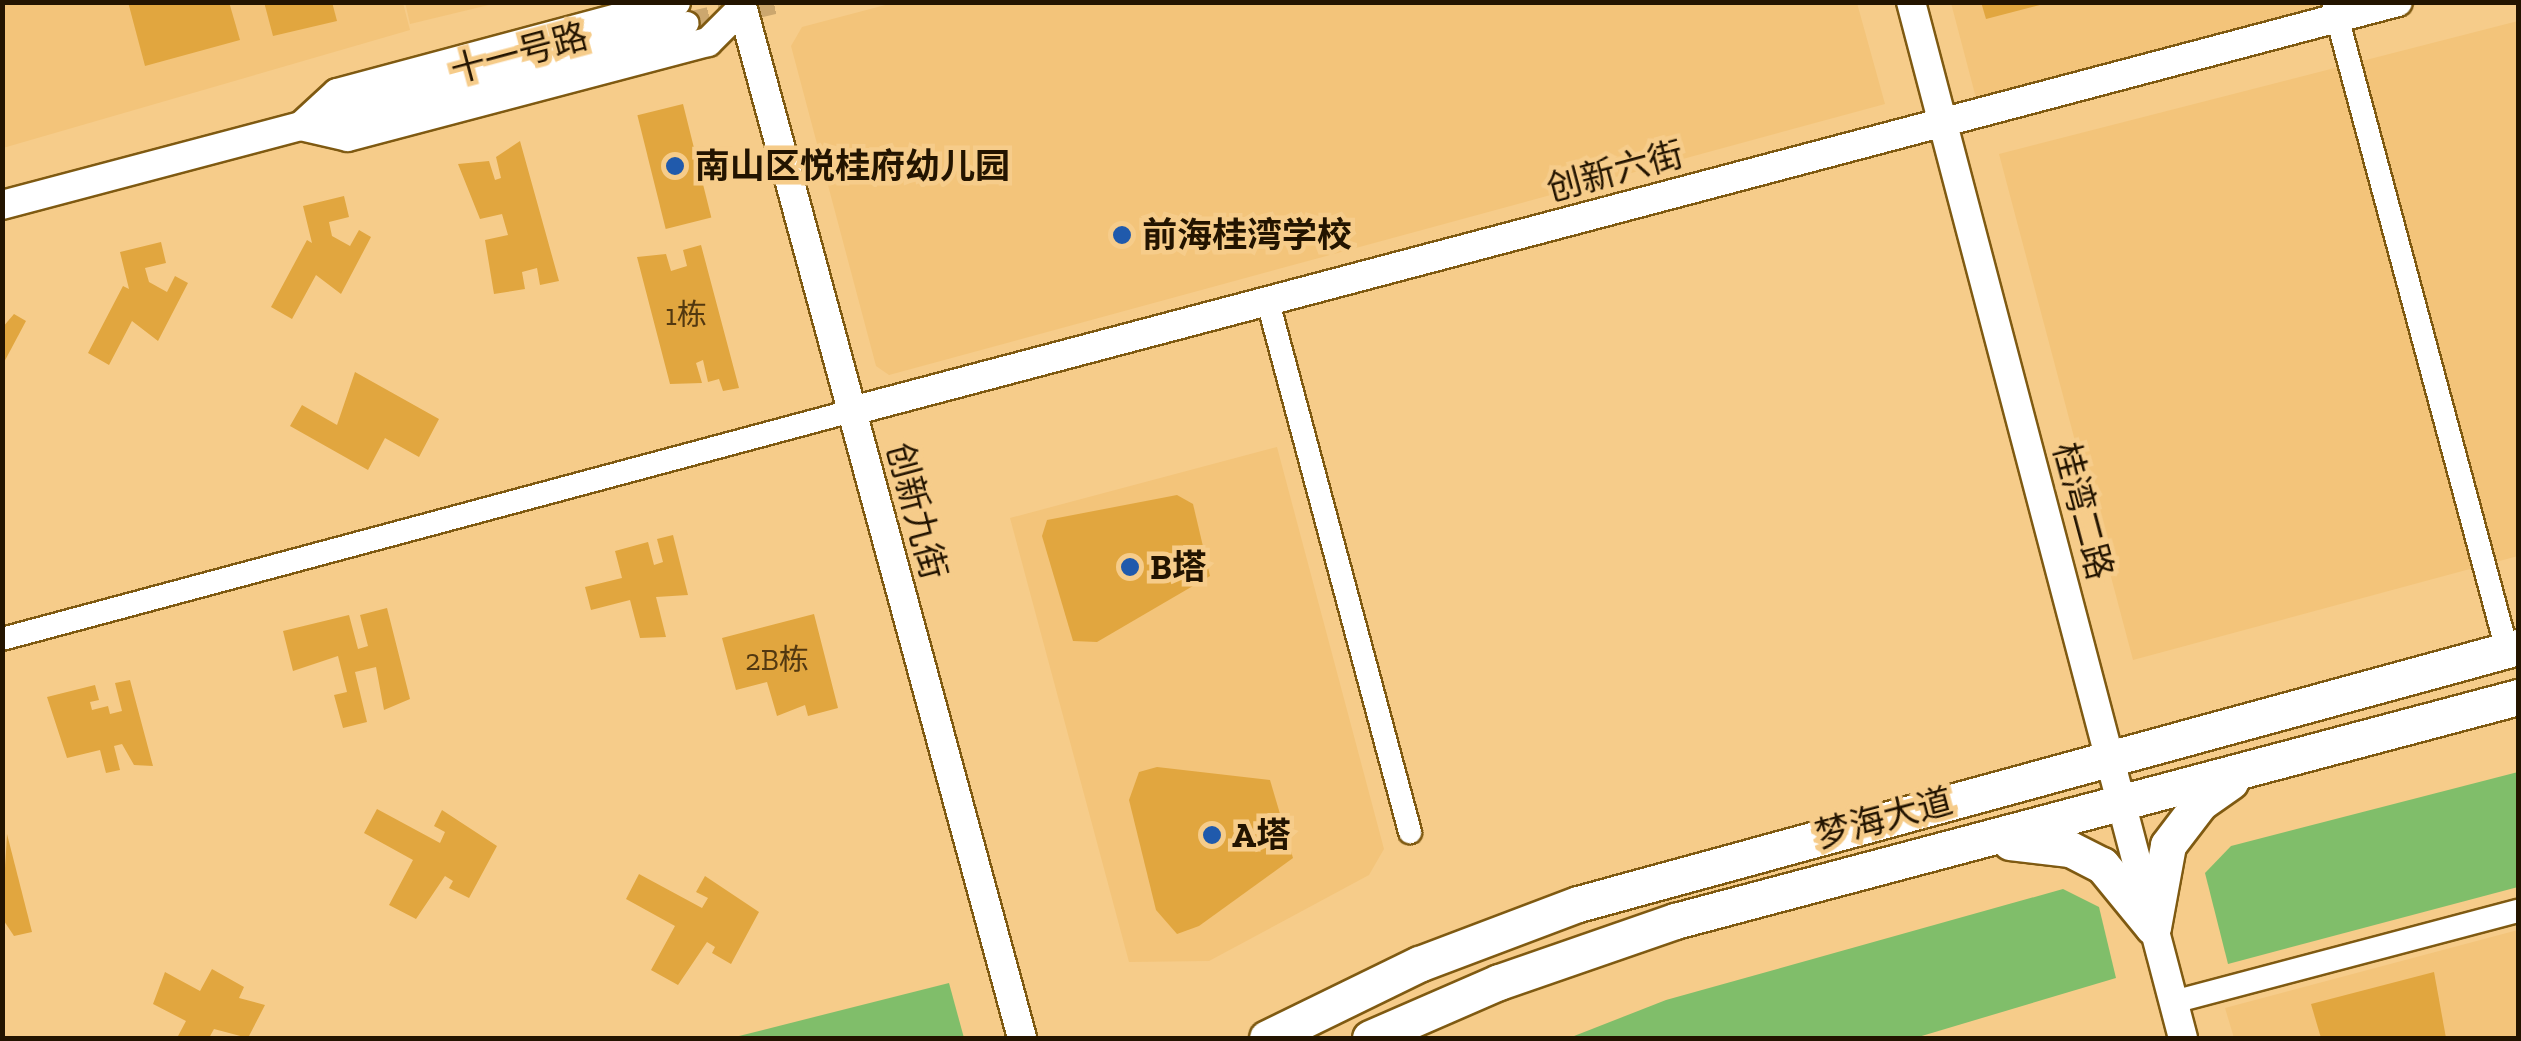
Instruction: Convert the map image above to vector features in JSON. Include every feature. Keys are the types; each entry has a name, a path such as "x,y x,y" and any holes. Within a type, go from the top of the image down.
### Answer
{"main road":[{"name":"梦海大道","path":"1268,1038 1418,964 1578,904 2513,648"},
{"name":"梦海大道","path":"1370,1038 1499,982 1638,933 2518,697"},
{"path":"2153,927 2160,866 2182,823 2200,802 2254,769"},
{"path":"1979,842 2035,843 2088,858 2118,880 2153,927"}],"street":[{"name":"桂湾二路","path":"1912,2 2183,1038"},
{"name":"创新六街","path":"852,411 1268,302 1941,114 2335,10 2398,2"},
{"name":"十一号路","path":"2,205 301,126 348,137 708,42 741,4"},
{"name":"创新九街","path":"741,4 1022,1038"},
{"path":"2335,10 2513,648"},
{"name":"十一号路","path":"301,126 336,93 682,13"},
{"path":"1268,302 1410,832"},
{"path":"2,639 852,411"},
{"path":"2173,1002 2518,910"}],"shaded area":[{"path":"405,2 497,2 497,3 410,24"},
{"path":"2313,2 2315,9 1976,98 1951,3"},
{"path":"3,3 403,3 410,30 3,148"},
{"name":"前海桂湾学校","path":"893,3 1857,3 1885,104 889,375 876,366 791,46 802,27"},
{"path":"2518,21 2518,556 2133,660 1999,154"},
{"path":"1277,447 1384,849 1369,875 1209,961 1129,962 1010,518"},
{"path":"2518,930 2518,1038 2234,1038 2225,1008"}],"green space":[{"path":"2518,772 2518,887 2228,964 2205,873 2231,846"},
{"path":"2063,889 2099,907 2116,978 1915,1038 1569,1038 1666,1000"},
{"path":"949,983 964,1038 731,1038"}],"building":[{"path":"128,2 229,2 240,40 145,66"},
{"path":"264,2 332,2 337,21 273,36"},
{"path":"1981,2 2044,2 2044,4 1986,19"},
{"name":"南山区悦桂府幼儿园","path":"683,104 711,218 666,229 637,115"},
{"path":"520,141 559,281 540,285 537,268 522,272 525,289 494,294 485,240 508,235 502,214 480,219 458,164 489,161 495,180 501,178 496,157"},
{"path":"344,196 349,217 329,222 332,236 350,246 359,230 371,237 341,294 316,275 292,319 271,307 307,240 312,243 303,206"},
{"path":"161,242 166,263 145,268 149,282 167,292 175,276 188,283 158,341 132,321 109,365 88,353 123,286 129,289 120,252"},
{"path":"701,245 739,388 723,391 719,379 708,382 703,360 696,363 702,383 670,384 637,257 666,254 671,271 687,266 683,250"},
{"path":"14,314 26,321 2,366 2,328"},
{"path":"355,372 439,419 419,457 385,438 368,470 290,426 302,405 337,425"},
{"name":"B塔","path":"1177,495 1193,504 1210,576 1097,642 1073,641 1042,536 1047,520"},
{"path":"673,535 688,595 656,597 666,637 640,638 630,600 591,610 585,587 622,578 615,551 648,542 654,565 663,562 657,539"},
{"path":"387,608 410,699 384,710 376,667 355,672 367,722 343,728 334,695 347,692 338,656 293,671 283,631 349,615 358,649 368,646 360,615"},
{"path":"814,614 838,708 808,716 805,705 777,716 767,682 736,690 722,638"},
{"path":"130,680 153,766 134,765 122,744 114,746 120,770 106,773 100,750 67,758 47,697 95,685 99,700 90,702 92,710 108,706 110,714 122,711 115,683"},
{"name":"A塔","path":"1157,767 1270,780 1293,858 1199,926 1177,934 1156,910 1129,800 1139,772"},
{"path":"377,809 440,843 445,832 434,826 442,810 497,846 469,898 449,888 453,881 445,876 416,919 389,905 413,860 364,833"},
{"path":"7,834 32,932 14,936 2,918"},
{"path":"639,874 702,908 708,898 696,892 705,876 759,912 731,964 712,953 715,947 707,942 678,985 651,970 675,926 626,899"},
{"path":"212,969 244,987 239,998 265,1005 248,1038 214,1029 209,1038 177,1038 186,1021 153,1004 165,972 200,991"},
{"path":"2434,972 2446,1038 2321,1038 2311,1004"}],"tunnel":[{"path":"688,23 779,2"}],"place":[{"name":"南山区悦桂府幼儿园","path":"675,166"},
{"name":"前海桂湾学校","path":"1122,235"},
{"name":"B塔","path":"1130,567"},
{"name":"A塔","path":"1212,835"}]}
